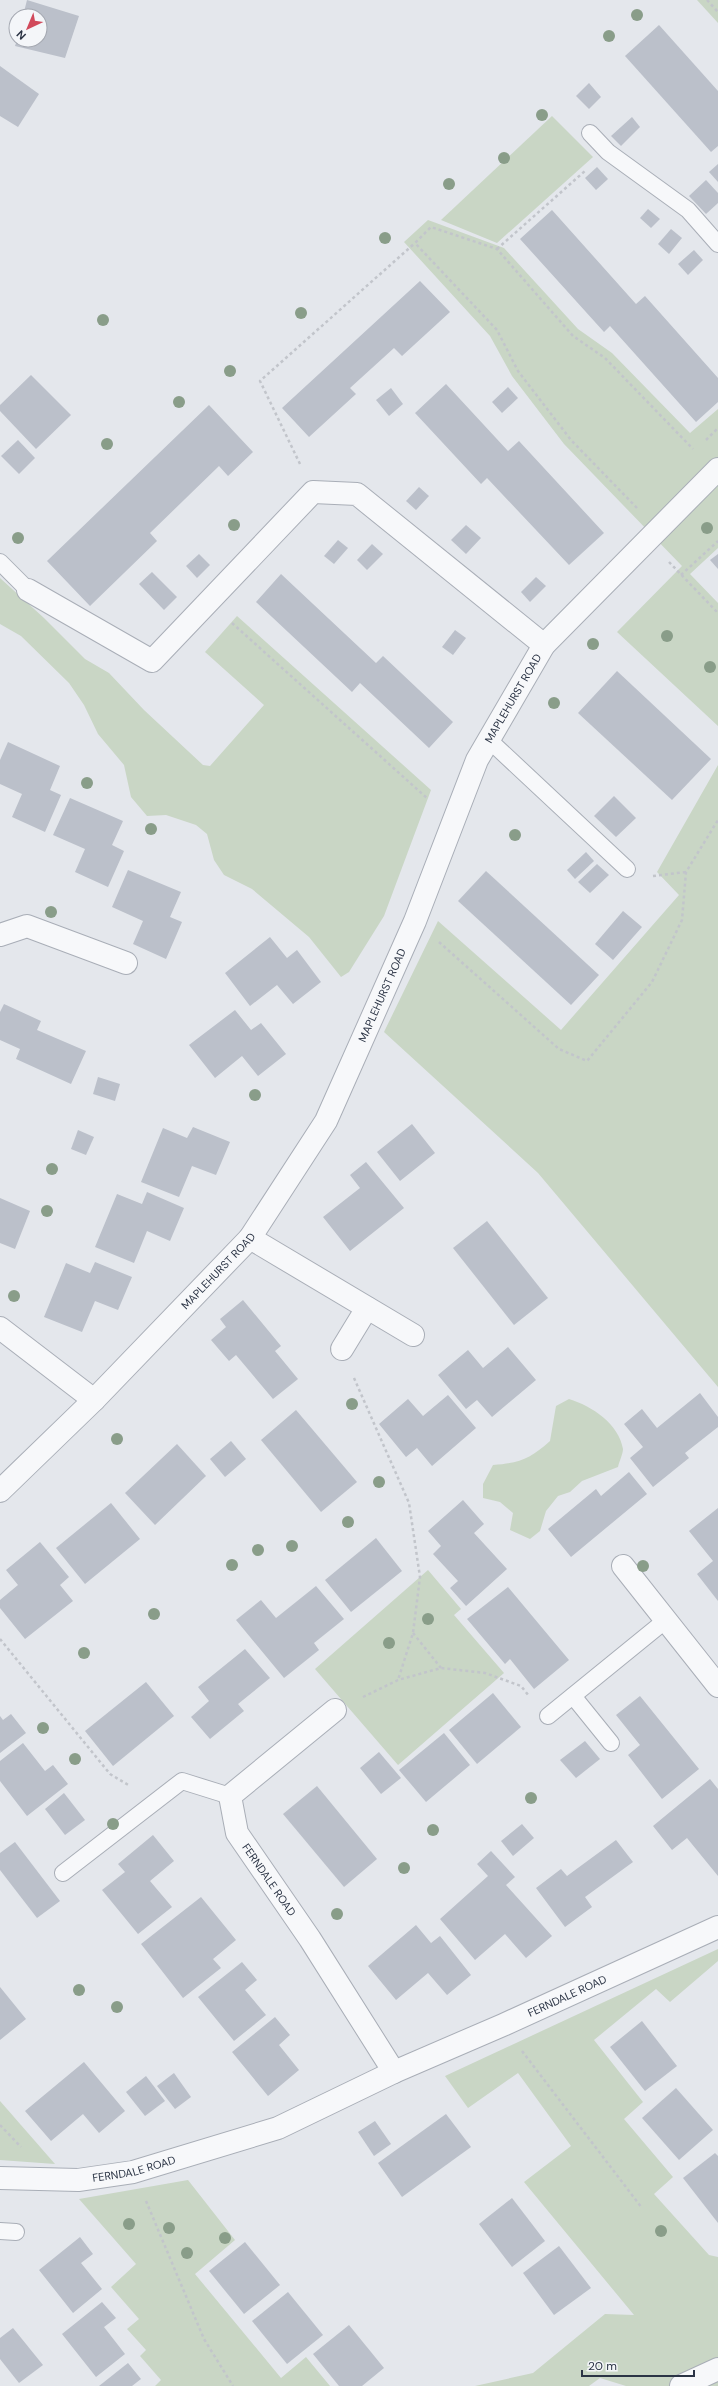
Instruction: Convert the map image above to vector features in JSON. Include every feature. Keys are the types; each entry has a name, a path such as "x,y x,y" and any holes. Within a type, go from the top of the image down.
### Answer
{"street":[{"name":"MAPLEHURST ROAD","path":"0,1491 94,1400 250,1238 326,1121 416,921 477,760 544,645 649,541 718,469"},
{"path":"28,590 152,662 313,492 357,494 544,645"},
{"path":"0,935 27,926 126,962"},
{"path":"250,1238 413,1335"},
{"path":"342,1349 367,1308"},
{"path":"0,1328 94,1400"},
{"path":"624,1566 718,1686"},
{"path":"230,1796 335,1710"},
{"name":"FERNDALE ROAD","path":"230,1796 237,1833 310,1939 394,2072"},
{"name":"FERNDALE ROAD","path":"0,2178 78,2180 133,2172 278,2128 394,2072 503,2026 718,1927"},
{"path":"681,2386 718,2369"}],"lane":[{"path":"590,134 608,152 688,210 718,244"},
{"path":"0,562 28,590"},
{"path":"489,740 627,869"},
{"path":"548,1716 666,1620"},
{"path":"573,1696 611,1743"},
{"path":"63,1873 182,1781 230,1796"}],"path":[{"path":"707,0 718,12"},
{"path":"497,249 608,152"},
{"path":"313,492 260,381 431,227 497,249 573,336 605,358 695,450"},
{"path":"415,243 497,330 518,371 571,440 639,510"},
{"path":"649,541 718,614"},
{"path":"681,575 718,541"},
{"path":"209,602 454,822"},
{"path":"416,921 559,1049 587,1061 652,982 682,920 686,872 718,820"},
{"path":"342,1349 409,1503 420,1577 413,1633 398,1680"},
{"path":"413,1633 441,1668"},
{"path":"0,1639 110,1774 137,1790 169,1791"},
{"path":"335,1710 398,1680 441,1668 485,1673 521,1686 548,1716"},
{"path":"503,2026 642,2208"},
{"path":"133,2172 204,2339 233,2386"}],"green space":[{"path":"697,0 718,0 718,23"},
{"path":"552,116 593,157 497,243 441,220"},
{"path":"428,220 504,248 578,329 612,353 690,433 718,409 718,548 690,574 718,603 718,726 617,632 682,566 564,444 512,376 490,336 404,242"},
{"path":"0,578 44,618 85,659 109,673 144,710 203,765 210,766 264,705 205,652 237,616 431,790 384,916 349,972 341,977 309,937 252,889 224,875 214,860 207,834 196,825 166,815 147,816 131,797 124,765 98,734 84,705 69,683 21,636 0,624"},
{"path":"718,765 718,1387 538,1173 384,1032 438,921 561,1030 679,895 657,872"},
{"path":"569,1399 587,1406 610,1424 620,1440 623,1449 622,1453 618,1467 582,1481 570,1492 558,1496 546,1511 540,1531 530,1539 510,1530 513,1513 500,1502 483,1498 483,1484 493,1465 510,1463 524,1459 550,1441 556,1406"},
{"path":"428,1570 461,1609 454,1615 504,1673 398,1765 315,1669"},
{"path":"718,1949 718,1961 670,2002 656,1989 594,2040 643,2102 624,2119 673,2177 654,2194 709,2255 718,2257 718,2386 626,2386 600,2378 589,2386 475,2386 533,2373 605,2314 634,2315 524,2182 571,2146 518,2073 468,2108 445,2076"},
{"path":"0,2101 55,2164 0,2160"},
{"path":"188,2180 235,2240 195,2274 281,2378 306,2357 330,2386 155,2386 161,2380 140,2356 146,2350 127,2329 139,2319 111,2287 136,2264 79,2199"}],"building":[{"path":"27,0 79,16 65,58 23,48 48,48 48,8 25,8"},
{"path":"659,25 718,91 718,146 711,152 625,56"},
{"path":"0,66 39,94 18,127 0,116"},
{"path":"589,83 601,97 589,109 576,96"},
{"path":"632,117 640,127 621,146 611,136"},
{"path":"718,164 718,182 709,172"},
{"path":"597,167 608,179 596,190 585,178"},
{"path":"706,180 718,193 718,203 706,214 689,196"},
{"path":"648,209 660,219 651,228 640,218"},
{"path":"552,210 636,304 645,296 718,378 718,402 696,422 610,326 604,332 520,239"},
{"path":"671,229 682,238 669,254 658,244"},
{"path":"694,250 703,260 688,275 678,264"},
{"path":"420,281 450,312 402,356 394,348 350,388 356,394 309,437 282,408"},
{"path":"31,375 71,415 36,449 0,411 0,405"},
{"path":"446,384 508,451 519,441 604,533 569,565 487,478 481,484 415,413"},
{"path":"508,387 518,398 502,413 492,402"},
{"path":"391,388 403,404 389,416 376,400"},
{"path":"209,405 253,452 228,476 219,466 150,533 157,541 90,606 47,561"},
{"path":"18,440 35,458 19,474 1,456"},
{"path":"419,487 429,496 416,510 406,501"},
{"path":"466,525 481,538 466,554 451,540"},
{"path":"338,540 348,548 334,564 324,556"},
{"path":"372,544 383,554 367,570 357,560"},
{"path":"199,554 210,565 197,578 186,566"},
{"path":"718,554 718,569 710,560"},
{"path":"152,572 177,597 164,610 139,584"},
{"path":"281,574 376,663 383,656 453,722 429,748 360,683 352,692 256,602"},
{"path":"536,577 546,586 530,602 521,592"},
{"path":"455,630 466,638 453,655 442,647"},
{"path":"617,671 711,759 672,800 578,713"},
{"path":"8,742 60,766 50,790 61,795 45,832 12,817 22,794 0,784 0,760"},
{"path":"614,796 636,818 616,837 594,816"},
{"path":"70,798 123,821 112,845 124,851 108,887 75,872 85,849 53,835"},
{"path":"586,852 594,861 575,879 567,870"},
{"path":"597,864 609,875 590,893 578,882"},
{"path":"128,870 181,892 170,917 182,922 166,959 133,944 143,921 112,907"},
{"path":"486,871 599,975 571,1005 458,901"},
{"path":"623,911 642,927 613,960 595,944"},
{"path":"270,937 287,958 297,950 321,982 293,1004 277,985 250,1006 225,973"},
{"path":"4,1004 41,1021 37,1030 86,1051 71,1084 16,1059 20,1049 0,1040 0,1012"},
{"path":"235,1010 251,1030 261,1023 286,1054 258,1076 242,1056 215,1078 189,1045"},
{"path":"98,1077 120,1084 115,1101 93,1094"},
{"path":"412,1124 435,1153 400,1181 377,1152"},
{"path":"193,1127 230,1142 216,1175 192,1166 179,1197 141,1182 163,1128 187,1138"},
{"path":"78,1130 94,1137 86,1155 71,1149"},
{"path":"366,1162 404,1208 350,1251 323,1217 360,1188 350,1175"},
{"path":"147,1192 184,1208 170,1241 147,1231 134,1263 95,1247 117,1194 142,1204"},
{"path":"0,1198 30,1211 15,1249 0,1243"},
{"path":"487,1221 548,1298 514,1325 453,1248"},
{"path":"95,1262 132,1277 118,1310 95,1301 82,1332 44,1317 66,1263 90,1273"},
{"path":"243,1300 281,1346 275,1351 298,1379 273,1399 236,1355 229,1361 211,1340 226,1327 220,1319"},
{"path":"508,1347 536,1380 492,1417 477,1400 466,1409 438,1375 468,1350 483,1368"},
{"path":"700,1393 718,1417 718,1427 685,1453 689,1458 653,1487 630,1458 643,1447 624,1424 642,1409 657,1428"},
{"path":"448,1395 476,1428 432,1466 417,1448 406,1457 379,1424 408,1399 423,1416"},
{"path":"296,1410 357,1482 321,1512 261,1440"},
{"path":"231,1441 246,1459 225,1477 210,1459"},
{"path":"177,1444 206,1476 155,1525 125,1493"},
{"path":"629,1472 647,1494 571,1557 548,1529 596,1489 601,1496"},
{"path":"463,1500 484,1524 474,1533 507,1569 466,1606 450,1588 458,1581 433,1554 441,1546 428,1531"},
{"path":"111,1503 140,1539 85,1584 56,1548"},
{"path":"718,1508 718,1601 697,1574 713,1561 689,1531"},
{"path":"376,1538 402,1571 351,1612 325,1580"},
{"path":"40,1542 69,1577 60,1585 73,1601 25,1639 0,1608 0,1600 18,1585 6,1570"},
{"path":"316,1586 344,1619 314,1643 319,1650 284,1678 236,1620 261,1600 276,1618"},
{"path":"508,1587 569,1660 534,1689 510,1659 505,1664 467,1619"},
{"path":"245,1649 270,1678 238,1704 244,1711 210,1739 191,1717 209,1701 198,1687"},
{"path":"146,1682 174,1716 113,1766 85,1731"},
{"path":"493,1693 521,1727 477,1764 449,1730"},
{"path":"640,1696 699,1769 662,1799 628,1755 640,1745 616,1715"},
{"path":"11,1714 26,1733 0,1753 0,1716 3,1720"},
{"path":"444,1733 470,1765 426,1802 399,1770"},
{"path":"585,1741 600,1759 576,1778 560,1760"},
{"path":"23,1743 45,1771 53,1765 68,1784 27,1816 0,1781 0,1761"},
{"path":"379,1752 401,1778 381,1794 360,1768"},
{"path":"710,1779 718,1789 718,1876 687,1838 672,1850 653,1826"},
{"path":"317,1786 377,1859 344,1887 283,1814"},
{"path":"64,1793 85,1820 65,1835 45,1809"},
{"path":"522,1824 534,1838 513,1856 501,1841"},
{"path":"153,1835 174,1861 150,1881 172,1907 138,1934 102,1890 125,1872 118,1864"},
{"path":"616,1840 633,1862 585,1897 592,1907 565,1927 536,1888 561,1869 567,1876"},
{"path":"15,1842 60,1901 37,1918 0,1870 0,1853"},
{"path":"491,1851 515,1877 506,1885 552,1936 526,1958 505,1934 475,1960 440,1919 488,1876 477,1864"},
{"path":"201,1897 236,1940 213,1959 221,1968 183,1998 141,1944"},
{"path":"416,1925 431,1943 440,1936 471,1975 447,1995 428,1973 396,2000 368,1966"},
{"path":"242,1962 257,1980 245,1990 266,2015 234,2041 198,1997"},
{"path":"0,1987 26,2019 0,2040"},
{"path":"275,2017 290,2035 279,2045 299,2070 268,2096 232,2052"},
{"path":"642,2021 677,2066 645,2091 610,2047"},
{"path":"84,2062 125,2111 99,2133 83,2114 51,2141 25,2111"},
{"path":"174,2073 191,2097 175,2109 157,2086"},
{"path":"146,2076 165,2101 145,2116 126,2092"},
{"path":"676,2088 713,2130 679,2160 642,2118"},
{"path":"446,2114 471,2147 402,2197 378,2163"},
{"path":"375,2121 391,2144 374,2156 358,2132"},
{"path":"715,2153 718,2156 718,2223 683,2178"},
{"path":"512,2198 545,2241 512,2267 479,2224"},
{"path":"80,2237 93,2254 81,2263 102,2289 73,2313 39,2270"},
{"path":"245,2242 280,2285 244,2314 209,2271"},
{"path":"559,2246 591,2288 554,2315 523,2273"},
{"path":"288,2292 323,2335 287,2364 252,2321"},
{"path":"102,2302 116,2318 104,2327 125,2354 96,2377 62,2334"},
{"path":"349,2325 384,2368 362,2386 339,2386 313,2354"},
{"path":"13,2328 43,2365 19,2383 0,2359 0,2338"},
{"path":"128,2363 141,2379 132,2386 99,2386"}]}
